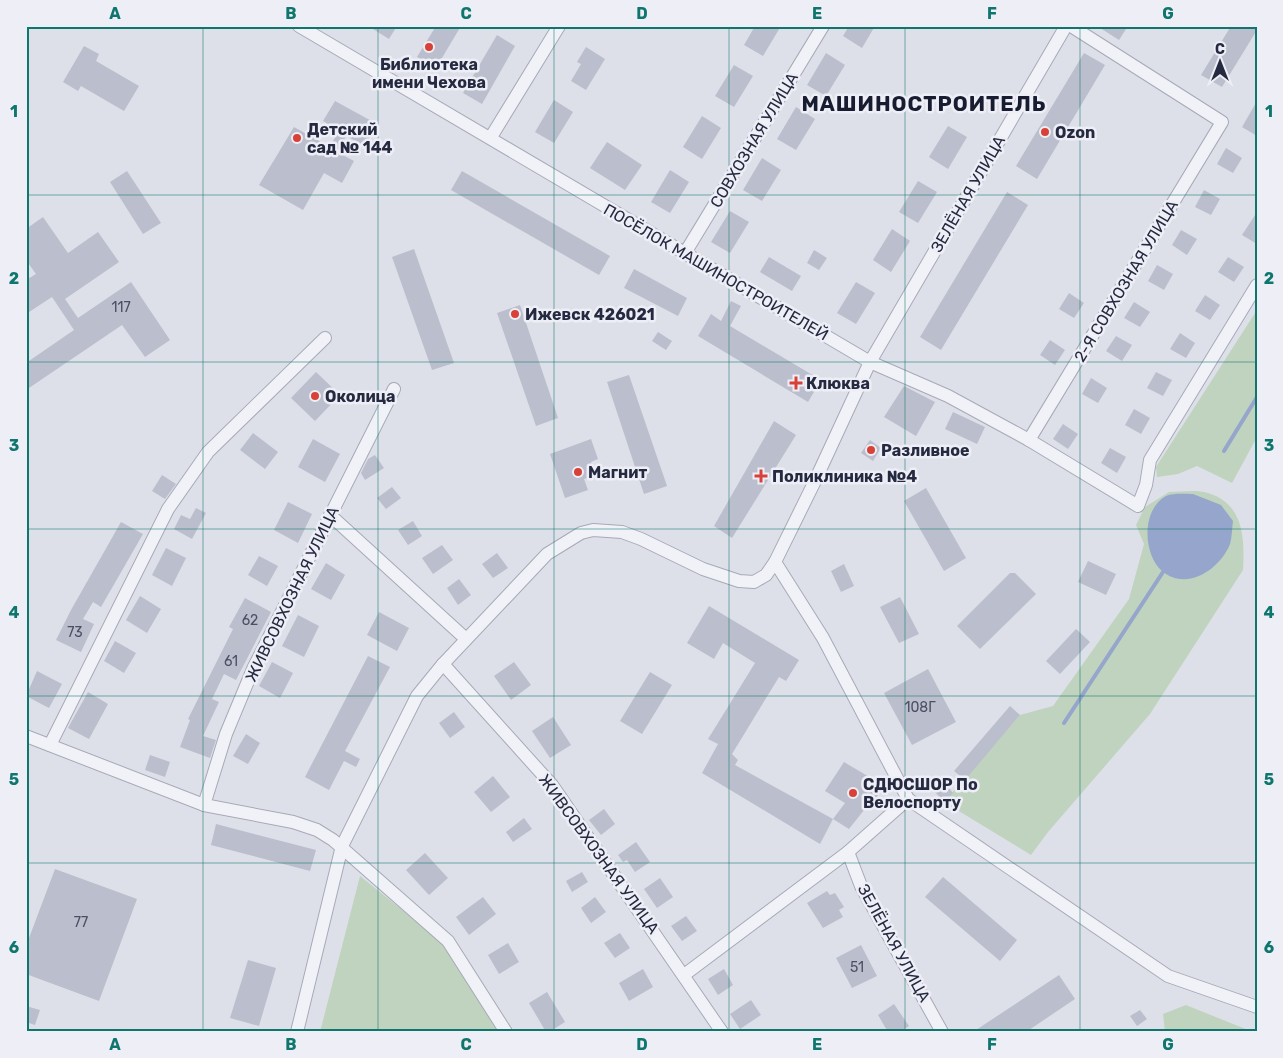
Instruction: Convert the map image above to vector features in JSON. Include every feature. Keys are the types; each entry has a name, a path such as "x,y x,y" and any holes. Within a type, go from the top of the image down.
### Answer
{"street":[{"name":"ПОСЁЛОК МАШИНОСТРОИТЕЛЕЙ","path":"299,26 870,362 948,396 1029,440 1138,506 1146,484 1150,460 1257,286"},
{"path":"490,137 559,26"},
{"name":"СОВХОЗНАЯ УЛИЦА","path":"684,253 823,26"},
{"name":"ЗЕЛЁНАЯ УЛИЦА","path":"870,362 1066,26"},
{"name":"2-Я СОВХОЗНАЯ УЛИЦА","path":"1029,440 1222,122 1071,26"},
{"path":"50,745 168,509 208,452 325,338"},
{"path":"297,1032 342,846 417,696 443,664 547,554 566,541 587,531 606,530 622,532 641,539 703,569 739,581 754,582 766,575 775,562 870,362"},
{"name":"ЖИВСОВХОЗНАЯ УЛИЦА","path":"204,805 226,734 253,669 394,389"},
{"path":"330,515 466,639"},
{"path":"775,562 823,638 908,799 1168,976 1257,1007"},
{"name":"ЖИВСОВХОЗНАЯ УЛИЦА","path":"443,664 552,785 722,1032"},
{"path":"26,736 204,805 293,822 317,830 342,846 448,941 506,1032"},
{"path":"684,975 848,852 908,799"},
{"name":"ЗЕЛЁНАЯ УЛИЦА","path":"848,852 861,886 942,1032"}],"green space":[{"path":"1257,310 1257,437 1232,483 1197,466 1178,474 1157,477 1156,467"},
{"path":"1169,492 1204,492 1227,503 1239,522 1242,533 1243,570 1150,714 1048,832 1031,855 944,802 1020,715 1053,706 1129,599 1144,544 1136,525 1145,507"},
{"path":"360,876 443,943 498,1032 320,1032"},
{"path":"1186,1005 1253,1032 1165,1032 1163,1014"}],"water":[{"path":"1193,494 1221,505 1233,521 1232,535 1230,544 1219,562 1202,575 1182,579 1172,577 1162,571 1156,563 1151,554 1147,532 1152,511 1166,496"}],"building":[{"path":"368,26 397,26 389,39"},
{"path":"436,26 461,26 436,68 417,57"},
{"path":"755,26 781,26 763,56 744,45"},
{"path":"849,26 875,26 862,48 843,36"},
{"path":"1097,26 1128,26 1119,40"},
{"path":"1231,26 1257,26 1257,30 1222,87 1201,75"},
{"path":"497,35 515,46 482,104 463,93"},
{"path":"84,46 99,54 96,61 139,86 124,111 81,86 78,91 63,82"},
{"path":"586,47 605,59 586,90 571,81 581,64 577,62"},
{"path":"826,53 845,65 826,96 807,85"},
{"path":"1084,53 1105,65 1037,179 1016,166"},
{"path":"734,65 753,76 734,107 715,96"},
{"path":"554,100 573,112 554,143 535,132"},
{"path":"335,101 377,124 365,146 346,136 337,152 354,161 342,183 324,173 303,210 259,185 294,127 330,147 339,130 323,121"},
{"path":"1257,101 1257,136 1242,127"},
{"path":"796,107 815,119 796,150 777,139"},
{"path":"702,116 721,128 702,159 683,147"},
{"path":"948,126 967,137 948,169 929,157"},
{"path":"607,142 642,165 625,190 590,168"},
{"path":"1226,148 1242,158 1233,173 1217,164"},
{"path":"762,158 781,170 762,201 743,190"},
{"path":"670,170 689,182 670,213 651,202"},
{"path":"127,171 161,223 143,234 110,182"},
{"path":"462,171 610,256 599,275 451,190"},
{"path":"918,181 937,192 918,223 899,212"},
{"path":"1204,190 1220,199 1211,215 1195,207"},
{"path":"1007,192 1028,205 941,350 920,337"},
{"path":"730,211 749,222 730,253 711,242"},
{"path":"1257,212 1257,244 1242,235"},
{"path":"43,217 68,253 98,232 119,262 65,299 78,318 131,282 170,340 145,357 122,325 26,390 26,363 74,330 52,297 26,314 26,280 36,274 26,260 26,229"},
{"path":"892,229 910,241 891,272 873,260"},
{"path":"1181,230 1197,239 1187,255 1172,245"},
{"path":"414,249 454,363 432,370 392,257"},
{"path":"814,250 827,258 819,270 807,263"},
{"path":"769,257 801,276 792,291 760,272"},
{"path":"1228,257 1244,267 1234,282 1218,272"},
{"path":"1157,265 1173,274 1164,290 1148,281"},
{"path":"634,269 687,298 678,316 624,288"},
{"path":"856,282 875,293 856,324 837,313"},
{"path":"1069,293 1084,303 1074,318 1059,309"},
{"path":"1205,295 1220,305 1210,320 1195,311"},
{"path":"731,301 741,306 730,326 821,380 808,402 698,336 711,314 721,321"},
{"path":"1134,302 1150,312 1140,327 1124,318"},
{"path":"520,305 558,418 536,426 497,313"},
{"path":"658,332 672,341 666,350 652,341"},
{"path":"1180,333 1195,343 1186,358 1170,349"},
{"path":"1116,336 1132,345 1122,361 1106,351"},
{"path":"1050,340 1065,350 1055,365 1040,355"},
{"name":"Околица","path":"316,372 340,395 315,421 291,398"},
{"path":"1156,372 1172,380 1163,396 1147,388"},
{"path":"629,375 667,486 644,494 607,382"},
{"path":"1091,378 1107,388 1098,403 1082,394"},
{"path":"904,386 935,402 916,436 884,417"},
{"path":"1134,409 1150,418 1141,434 1125,425"},
{"path":"953,412 985,427 977,444 945,429"},
{"path":"774,421 796,435 732,538 714,526"},
{"path":"1063,424 1078,434 1068,449 1053,439"},
{"path":"253,433 278,452 265,469 240,450"},
{"path":"313,439 340,454 325,482 298,467"},
{"path":"591,439 598,459 591,462 596,475 584,479 588,490 565,498 550,454"},
{"name":"Разливное","path":"870,440 881,448 873,461 861,453"},
{"path":"1110,448 1126,457 1117,473 1101,463"},
{"path":"375,455 384,468 365,480 361,473 368,459"},
{"path":"162,475 176,484 165,499 152,491"},
{"path":"392,487 401,498 386,509 377,498"},
{"path":"926,488 966,558 944,571 904,501"},
{"path":"288,502 312,514 298,543 274,530"},
{"path":"196,508 206,513 192,539 174,529 181,515 190,519"},
{"path":"413,521 422,536 408,545 398,530"},
{"path":"121,522 143,534 101,607 93,602 83,619 94,624 81,652 56,640"},
{"path":"442,545 453,560 433,574 422,558"},
{"path":"166,548 186,558 172,586 152,575"},
{"path":"497,553 508,568 493,578 482,564"},
{"path":"259,556 278,566 267,586 248,575"},
{"path":"1088,561 1116,574 1106,595 1078,582"},
{"path":"326,563 345,575 331,600 311,589"},
{"path":"844,564 854,586 841,592 831,571"},
{"path":"1010,573 1015,573 1036,594 980,649 957,626"},
{"path":"459,579 471,595 458,605 447,588"},
{"path":"140,596 161,609 147,633 126,620"},
{"path":"900,597 919,634 899,643 880,607"},
{"path":"245,598 271,612 236,680 224,674 212,699 219,702 203,736 216,740 210,758 180,747 190,720 188,719 233,629 229,627"},
{"path":"709,606 799,660 786,681 779,677 732,754 738,760 735,765 833,819 820,844 702,773 718,744 708,739 755,663 723,643 714,659 687,643"},
{"path":"379,612 409,628 397,651 367,635"},
{"path":"298,615 319,626 304,657 282,646"},
{"path":"1076,629 1090,642 1060,674 1046,661"},
{"path":"115,641 136,653 124,673 104,661"},
{"path":"368,656 390,667 345,751 360,759 356,767 344,761 329,790 305,777"},
{"path":"272,662 293,673 280,698 259,686"},
{"path":"514,662 531,685 511,700 494,676"},
{"path":"928,669 956,722 912,745 884,693"},
{"path":"37,671 62,684 49,708 26,696"},
{"path":"650,672 672,685 642,734 620,721"},
{"path":"88,692 108,704 89,739 68,728"},
{"path":"1010,706 1020,715 965,780 954,771"},
{"path":"454,712 465,727 450,738 439,723"},
{"path":"553,717 571,745 550,758 532,731"},
{"path":"246,734 260,743 248,764 233,756"},
{"path":"150,755 170,762 165,777 145,770"},
{"name":"СДЮСШОР По Велоспорту","path":"844,762 876,781 878,795 872,807 868,805 849,829 833,819 845,803 825,791"},
{"path":"493,776 510,797 491,812 474,792"},
{"path":"945,783 953,793 944,802 935,792"},
{"path":"604,809 615,824 601,835 589,820"},
{"path":"524,818 532,829 513,842 506,832"},
{"path":"216,824 316,850 310,871 211,845"},
{"path":"636,842 650,862 635,872 627,860 623,862 618,855"},
{"path":"425,853 448,878 429,895 406,870"},
{"path":"55,869 137,899 99,1001 26,974 26,946"},
{"path":"582,872 588,882 572,892 566,881"},
{"path":"943,877 1017,940 1000,961 925,897"},
{"path":"660,878 673,897 657,908 644,889"},
{"path":"827,891 830,895 835,893 844,907 839,910 843,917 823,928 807,903"},
{"path":"483,897 496,914 469,935 456,917"},
{"path":"595,897 606,912 591,923 581,908"},
{"path":"686,916 697,931 682,941 671,926"},
{"path":"620,933 630,948 615,958 604,943"},
{"path":"508,943 519,962 499,974 488,955"},
{"path":"861,945 877,976 852,988 836,958"},
{"path":"248,960 276,968 259,1026 230,1018"},
{"path":"643,969 653,987 629,1001 619,983"},
{"path":"724,969 733,985 718,995 708,979"},
{"path":"1059,975 1075,999 1026,1032 973,1032"},
{"path":"547,992 565,1022 549,1032 546,1032 529,1003"},
{"path":"751,1000 761,1015 740,1029 730,1014"},
{"path":"894,1004 909,1026 900,1032 888,1032 878,1015"},
{"path":"26,1006 40,1010 35,1025 26,1022"},
{"path":"1140,1010 1147,1019 1137,1026 1130,1016"}],"waterway":[{"path":"1224,451 1257,397"},
{"path":"1064,723 1163,572"}],"place":[{"name":"Библиотека имени Чехова","path":"429,47"},
{"name":"Ozon","path":"1045,132"},
{"name":"Детский сад № 144","path":"297,138"},
{"name":"Ижевск 426021","path":"515,314"},
{"name":"Клюква","path":"796,383"},
{"name":"Околица","path":"315,396"},
{"name":"Разливное","path":"871,450"},
{"name":"Магнит","path":"578,472"},
{"name":"Поликлиника №4","path":"761,476"},
{"name":"СДЮСШОР По Велоспорту","path":"853,793"}],"district":[{"name":"МАШИНОСТРОИТЕЛЬ","path":"924,103"}]}
